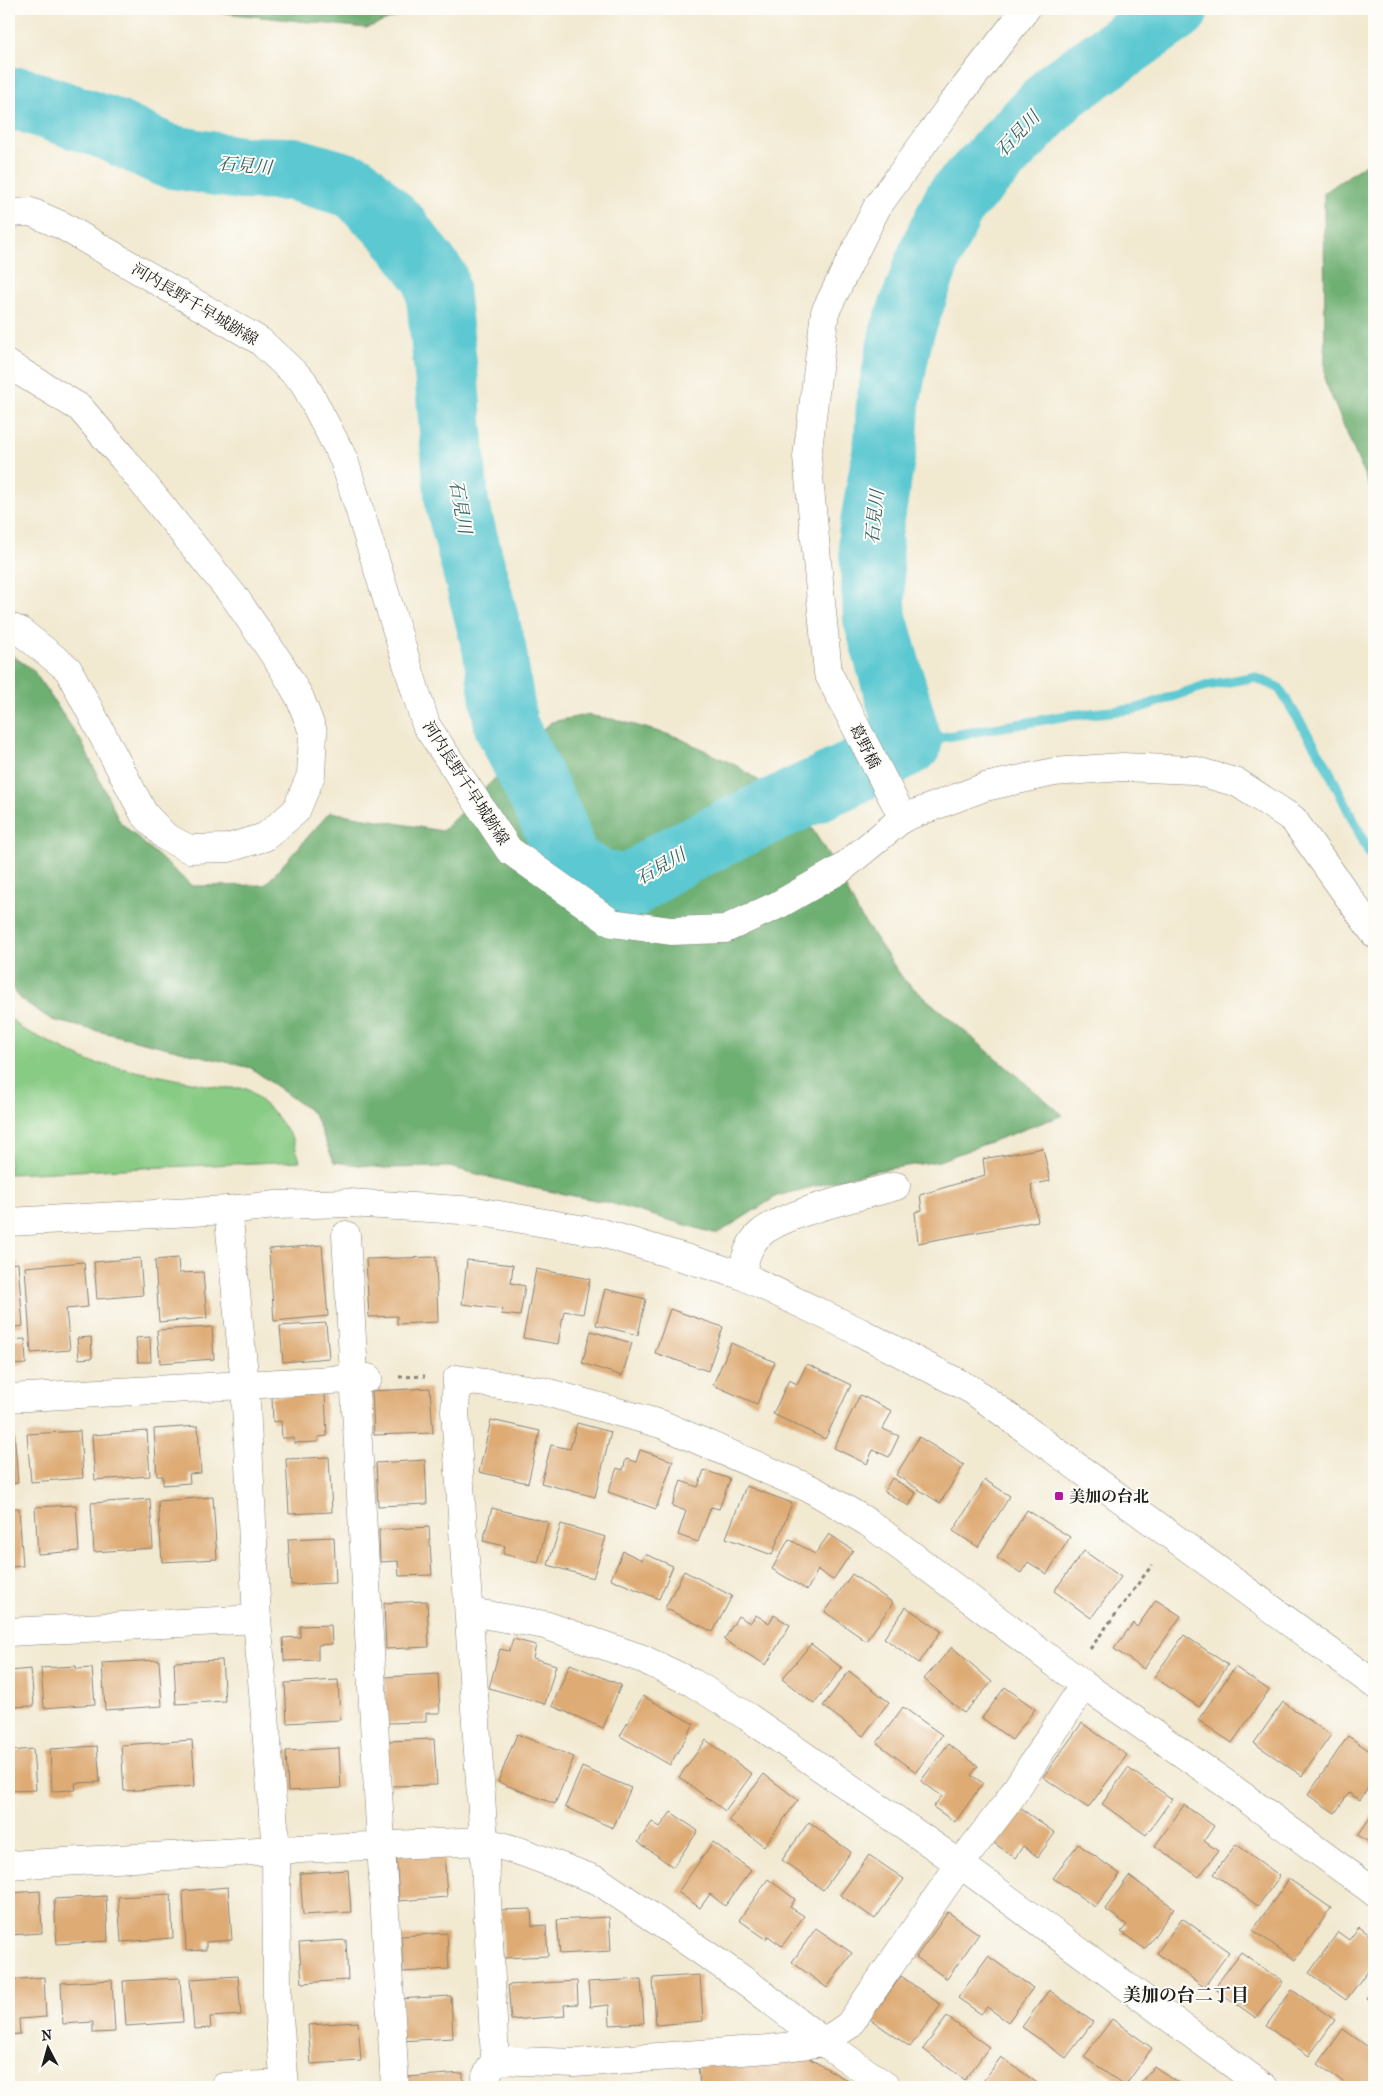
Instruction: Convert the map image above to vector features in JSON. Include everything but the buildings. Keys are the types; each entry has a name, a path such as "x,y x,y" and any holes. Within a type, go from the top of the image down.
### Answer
{"street":[{"name":"葛野橋","path":"902,818 828,673 807,457 825,312 877,207 952,104 1026,9"},
{"name":"河内長野千早城跡線","path":"9,213 32,212 63,226 260,341 303,381 344,460 426,725 509,850 612,923 671,930 725,929 778,905 841,869 902,818 985,787 1054,772 1122,767 1193,770 1238,783 1293,819 1374,933"},
{"path":"9,365 80,408 122,457 236,599 280,665 300,698 313,732 311,775 296,811 264,837 228,848 189,849 166,837 144,814 68,669 20,631 9,627"},
{"path":"741,1275 749,1248 760,1234 786,1218 896,1186"},
{"path":"9,1222 228,1210 276,1205 349,1203 476,1211 602,1233 741,1275 860,1332 972,1390 1374,1684"},
{"path":"224,2087 285,2086 277,1994 276,1850 257,1619 245,1385 228,1210"},
{"path":"346,1235 362,1378 381,1845 395,2087"},
{"path":"487,2087 486,2076 495,2060 484,1841 455,1411 448,1377 542,1391 661,1424 813,1490 868,1523 1084,1685 1229,1786 1374,1892"},
{"path":"9,1398 362,1378"},
{"path":"470,1612 545,1624 643,1659 693,1683 748,1717 960,1864 1264,2087"},
{"path":"9,1632 257,1619"},
{"path":"495,2060 574,2063 769,2049 824,2042 849,2025 960,1864 1007,1803 1084,1685"},
{"path":"9,1865 276,1850 484,1841 522,1852 599,1881 748,1983 824,2042 887,2087"}],"path":[{"path":"362,1378 448,1377"},
{"path":"1088,1651 1152,1565"}],"green space":[{"path":"186,9 418,9 366,28"},
{"path":"1374,158 1374,498 1325,381 1324,193"},
{"path":"9,653 33,670 81,741 120,822 192,886 265,885 330,812 442,831 551,722 586,715 617,720 677,737 737,766 799,808 831,859 859,914 904,980 1063,1115 939,1161 874,1171 777,1196 717,1234 610,1203 528,1187 449,1167 383,1168 334,1162 314,1114 251,1068 52,1020 22,1000 9,985"},
{"path":"9,1017 22,1029 90,1062 221,1088 247,1088 273,1112 293,1139 300,1161 9,1174"}],"waterway":[{"name":"石見川","path":"9,100 21,99 107,128 167,156 240,168 293,169 355,187 398,229 436,279 457,504 494,647 506,726 555,826 568,864 599,881 628,888 664,863 853,773 910,743 875,618 870,535 886,441 888,403 901,335 932,249 956,200 1061,90 1177,9"},
{"path":"910,743 1065,716 1136,709 1204,686 1254,677 1279,688 1324,761 1374,862"}],"place":[{"name":"美加の台北","path":"1059,1496"}],"district":[{"name":"美加の台二丁目","path":"1186,1995"}]}
